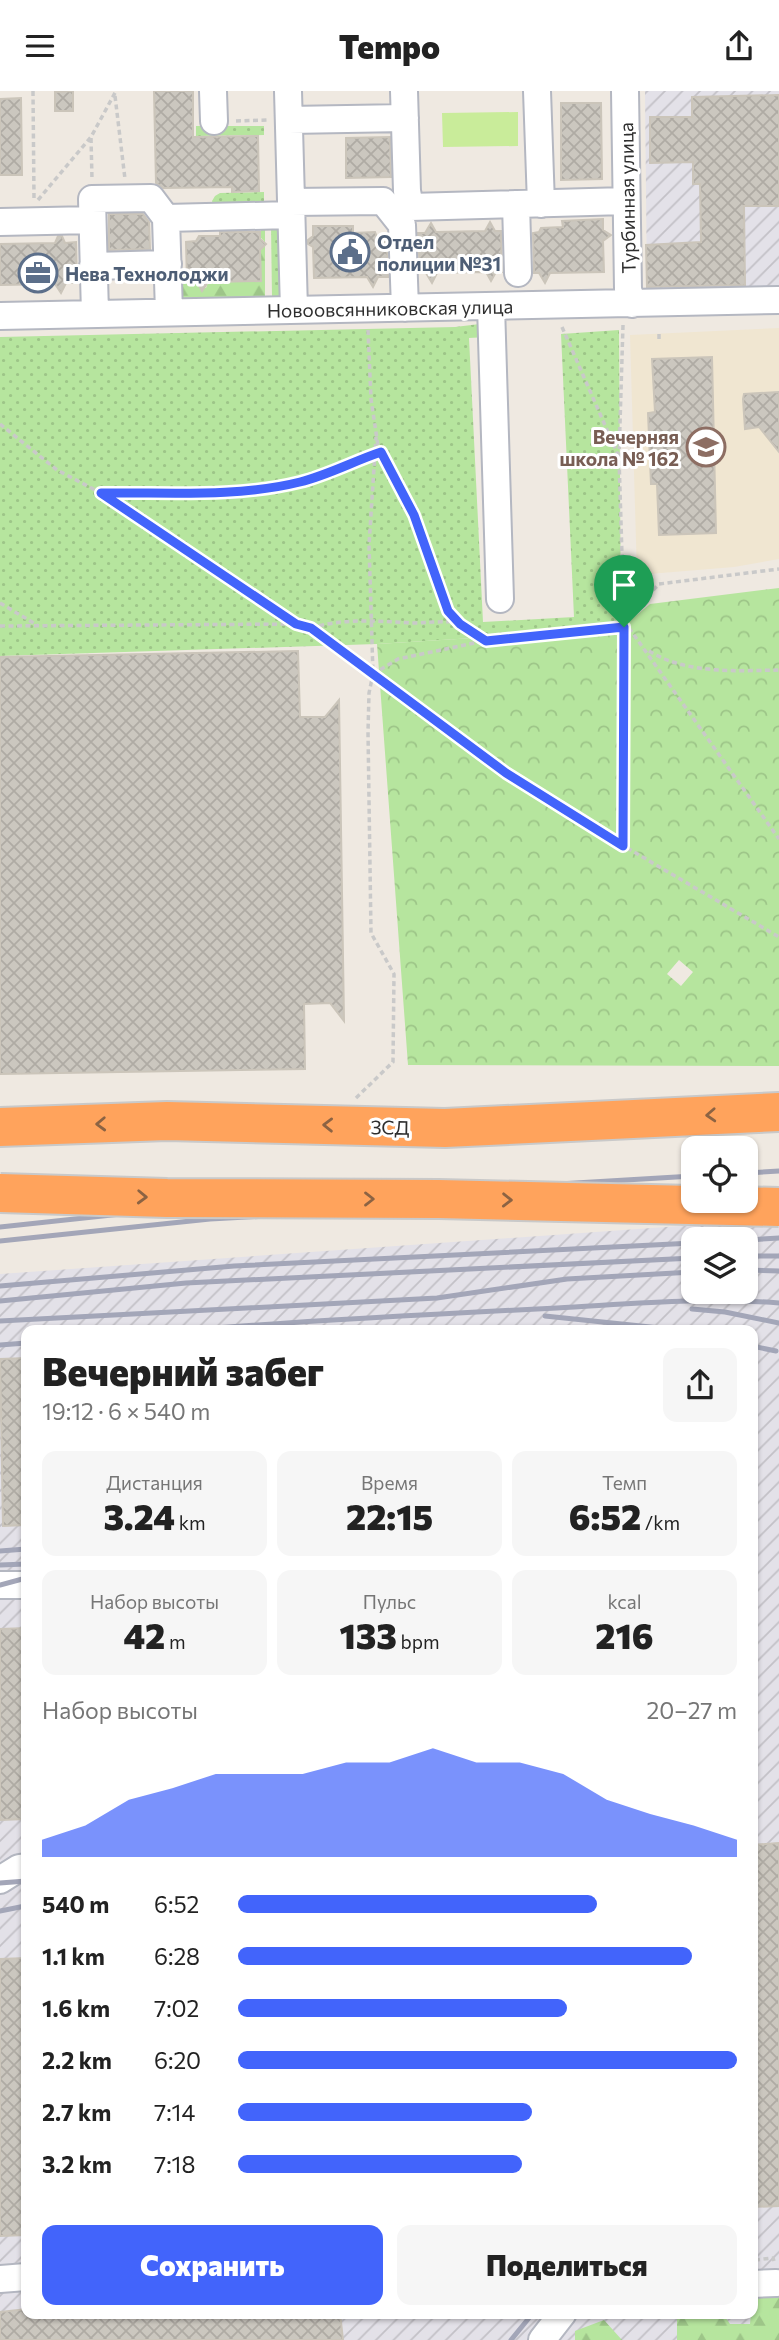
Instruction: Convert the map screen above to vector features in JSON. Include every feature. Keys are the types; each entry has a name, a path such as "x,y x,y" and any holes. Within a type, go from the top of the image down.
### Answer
{"highway":[{"name":"ЗСД","path":"0,1127 167,1121 445,1128 779,1112"},
{"path":"0,1193 779,1207"}],"street":[{"path":"213,91 214,121"},
{"path":"288,91 281,120 291,209 294,310"},
{"path":"404,91 407,191 410,207 626,201"},
{"path":"518,274 528,204 537,91"},
{"name":"Турбинная улица","path":"625,91 626,310"},
{"path":"281,120 405,118"},
{"path":"0,222 92,209 128,199 151,198 166,218 169,312"},
{"path":"166,218 383,201 402,225 405,308"},
{"path":"92,209 95,314"},
{"path":"93,266 168,264"},
{"name":"Новоовсянниковская улица","path":"0,316 491,306 626,310 779,300"},
{"path":"491,306 500,599"},
{"path":"0,1585 21,1585"},
{"path":"0,1880 21,1868"},
{"path":"0,2279 21,2277"},
{"path":"534,2319 536,2340"},
{"path":"542,2340 558,2319"}],"path":[{"path":"33,91 34,204 91,137 115,92"},
{"path":"115,92 128,199"},
{"path":"214,121 281,120"},
{"path":"91,137 92,209"},
{"path":"623,846 624,589 619,457 623,325 626,310"},
{"path":"554,317 562,327 619,457"},
{"path":"368,321 368,359 376,436 381,452 414,515 448,611 457,622 486,641"},
{"path":"659,334 659,340"},
{"path":"0,424 57,470 101,493 296,624"},
{"path":"348,1106 393,1062 394,974 371,933 368,732 369,693 373,674 369,545 376,436"},
{"path":"101,493 235,491 275,487 301,482 381,452"},
{"path":"624,589 779,569"},
{"path":"624,621 659,584"},
{"path":"0,603 38,626"},
{"path":"311,628 324,624 370,620 457,622"},
{"path":"624,621 779,839"},
{"path":"0,626 296,624 311,628 506,773 623,846 779,937"},
{"path":"373,674 398,659 486,641 624,627"},
{"path":"647,650 660,658 696,667 779,670"}],"shaded area":[{"path":"645,91 779,91 779,288 647,292"},
{"name":"Вечерняя школа № 162","path":"779,328 779,559 734,567 637,575 630,335"},
{"path":"779,1219 779,2340 0,2340 0,1274"}],"green space":[{"path":"518,112 518,146 443,147 442,113"},
{"path":"196,126 264,126 264,135 196,136"},
{"path":"264,192 264,210 214,208 212,201 220,193"},
{"path":"261,226 265,226 265,297 174,298 173,275 185,274 186,283 196,283 199,287 206,288 208,283 261,281 261,250 264,241 261,238"},
{"path":"271,226 279,226 279,297 272,297"},
{"path":"488,323 487,337 469,338 483,622 574,617 561,334 619,330 621,629 377,644 0,656 0,337 455,327"},
{"path":"779,588 779,1066 408,1065 377,644 620,629 650,604","holes":["679,960 693,972 681,986 667,974"]},
{"path":"779,2282 779,2340 677,2340 677,2319 726,2319 730,2324 750,2324 750,2319 758,2319 758,2290"},
{"path":"604,2320 622,2340 575,2340 575,2331"}],"building":[{"path":"73,91 73,111 55,111 55,92"},
{"path":"154,91 193,91 193,137 258,136 259,191 232,192 232,187 163,188 156,183"},
{"path":"779,95 779,206 744,206 745,285 647,287 646,245 701,242 700,184 693,184 693,162 650,163 650,117 692,117 692,97"},
{"path":"21,98 22,175 0,175 0,99"},
{"path":"561,103 601,103 602,179 561,180"},
{"path":"390,137 391,177 346,178 346,138"},
{"path":"109,214 143,214 149,222 150,249 109,250"},
{"path":"603,219 603,230 611,235 603,241 604,272 550,273 545,283 539,273 534,273 533,233 539,232 541,228 563,227 562,221"},
{"path":"490,222 495,231 501,231 502,272 496,272 491,281 486,272 437,273 432,283 426,273 420,273 418,233 425,233 431,223 436,232 485,231"},
{"name":"Отдел полиции №31","path":"313,226 353,226 353,233 375,232 377,237 387,237 388,277 378,277 373,287 367,277 314,278 313,247 308,244 308,240 313,236"},
{"path":"220,232 260,232 260,239 266,244 260,250 261,281 208,282 202,291 197,282 187,282 186,242 196,241 199,236 220,236"},
{"name":"Нева Технолоджи","path":"58,236 62,236 65,243 76,242 77,283 66,283 61,293 55,284 0,285 0,244 55,243"},
{"path":"712,357 716,533 659,535 657,484 651,484 648,413 655,412 652,359"},
{"path":"779,392 779,452 759,427 745,429 743,399 744,394"},
{"path":"298,651 300,717 325,717 339,700 344,1021 330,1003 304,1004 305,1069 0,1074 0,657"},
{"path":"21,1358 21,1525 3,1526 0,1359"},
{"path":"21,1628 21,1819 0,1820 0,1629"},
{"path":"779,1843 779,2206 758,2207 758,1845"},
{"path":"21,1958 21,2235 0,2236 0,1959"},
{"path":"21,2310 21,2319 341,2319 343,2340 0,2340 0,2312"}],"railway":[{"path":"758,1172 779,1171"},
{"path":"0,1227 205,1205 681,1177"},
{"path":"758,1190 779,1189"},
{"path":"0,1241 210,1219 681,1195"},
{"path":"758,1239 779,1238"},
{"path":"0,1286 234,1266 681,1244"},
{"path":"758,1256 779,1256"},
{"path":"0,1301 186,1283 681,1259"},
{"path":"758,1270 779,1271"},
{"path":"0,1321 437,1298 567,1279 681,1273"},
{"path":"256,1325 668,1302 779,1303"},
{"path":"692,1309 725,1312 779,1323"},
{"path":"545,1316 631,1325"},
{"path":"0,1345 21,1343"},
{"path":"758,1347 776,1351"},
{"path":"0,1551 21,1549"},
{"path":"0,1565 21,1564"},
{"path":"0,1585 21,1579"},
{"path":"0,1883 21,1881"},
{"path":"0,1911 21,1907"},
{"path":"511,2340 528,2319"}],"place":[{"name":"Отдел полиции №31","path":"350,252"},
{"name":"Нева Технолоджи","path":"38,273"},
{"name":"Вечерняя школа № 162","path":"706,447"}],"route":[{"path":"381,452 414,515 448,611 475,636 486,641 624,627 623,846 506,773 311,628 296,624 101,493 235,491 275,487 301,482 381,452"}]}
